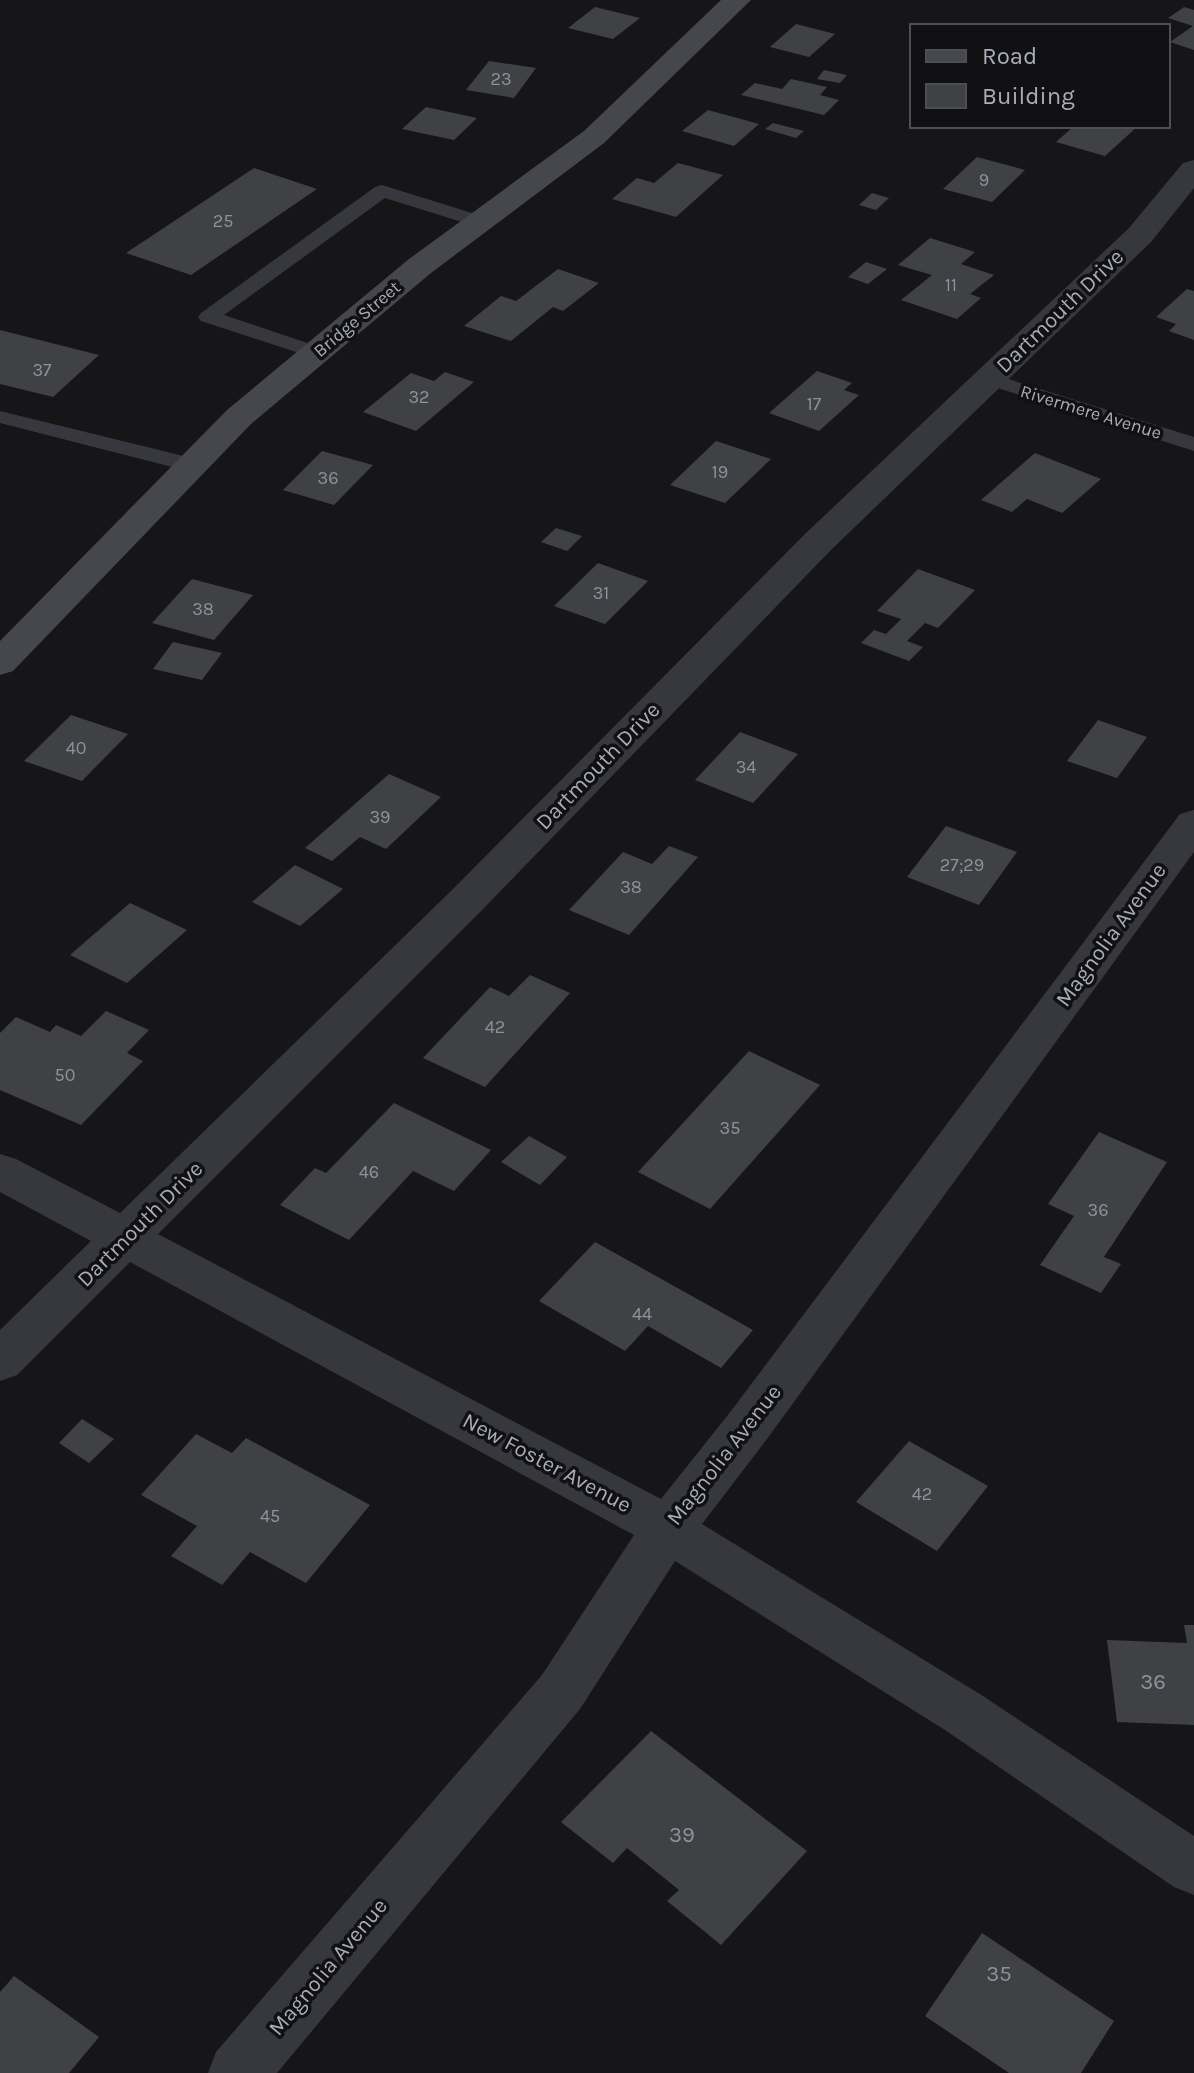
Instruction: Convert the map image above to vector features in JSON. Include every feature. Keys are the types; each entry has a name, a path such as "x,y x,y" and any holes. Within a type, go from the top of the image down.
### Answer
{"main road":[{"name":"Bridge Street","path":"0,663 239,417 420,266 594,137 737,0"}],"street":[{"name":"Dartmouth Drive","path":"0,1361 468,899 819,541 1140,235 1194,169"},
{"name":"Magnolia Avenue","path":"238,2073 561,1692 667,1529 749,1425 1194,823"},
{"name":"New Foster Avenue","path":"0,1171 667,1529 964,1713 1194,1868"}],"lane":[{"path":"318,353 208,317 382,191 481,222"},
{"name":"Rivermere Avenue","path":"989,379 1194,444"},
{"path":"0,417 192,465"}],"building":[{"path":"595,7 640,18 613,39 568,28"},
{"path":"1184,7 1194,10 1194,50 1170,42 1193,26 1168,18"},
{"path":"796,24 835,34 809,57 770,47"},
{"path":"489,61 536,68 514,98 466,90"},
{"path":"824,70 847,75 840,83 817,79"},
{"path":"791,79 827,87 820,95 839,100 824,115 741,95 755,83 782,89"},
{"path":"426,107 477,118 454,140 402,129"},
{"path":"708,110 759,124 734,146 682,131"},
{"path":"773,123 804,131 796,138 765,129"},
{"path":"1072,128 1136,128 1105,156 1056,142"},
{"path":"977,157 1025,170 992,202 943,189"},
{"path":"678,163 723,175 676,217 612,199 637,178 654,183"},
{"path":"254,168 317,189 191,275 126,253"},
{"path":"872,193 889,198 876,210 859,205"},
{"path":"930,238 975,252 961,264 994,275 970,294 981,298 957,319 901,300 932,275 898,265"},
{"path":"866,262 887,269 868,284 848,277"},
{"path":"558,269 599,283 563,311 553,307 511,341 464,326 501,296 516,301"},
{"path":"1187,289 1194,291 1194,340 1169,331 1176,324 1156,317"},
{"path":"0,330 99,355 53,397 0,384"},
{"path":"817,371 852,383 844,390 859,395 819,431 769,413"},
{"path":"445,372 474,382 416,431 363,412 411,373 434,381"},
{"path":"716,441 771,459 725,503 670,485"},
{"path":"322,451 373,465 334,505 283,490"},
{"path":"1035,453 1101,479 1062,513 1027,499 1012,512 981,500"},
{"path":"556,528 582,536 567,551 541,542"},
{"path":"598,563 648,581 605,624 554,606"},
{"path":"918,569 975,590 938,628 925,623 907,641 923,647 909,661 861,643 874,630 886,634 901,619 877,611"},
{"path":"192,579 253,595 214,640 152,623"},
{"path":"173,642 222,653 202,680 153,669"},
{"path":"71,715 128,734 82,781 24,761"},
{"path":"1098,720 1147,737 1117,778 1067,761"},
{"path":"740,732 798,754 753,803 695,780"},
{"path":"389,774 441,797 386,849 360,837 332,861 305,848"},
{"path":"946,826 1017,852 979,905 907,877"},
{"path":"669,846 698,857 629,935 569,910 623,852 652,864"},
{"path":"295,865 343,889 300,926 252,902"},
{"path":"130,903 187,930 127,983 70,955"},
{"path":"530,975 570,993 485,1087 423,1058 490,987 509,996"},
{"path":"106,1011 149,1030 127,1053 143,1061 81,1125 0,1090 0,1033 16,1017 50,1032 56,1025 81,1036"},
{"path":"749,1051 820,1085 710,1209 638,1172"},
{"path":"394,1103 491,1150 454,1191 413,1171 349,1240 280,1205 315,1168 326,1173"},
{"path":"1099,1132 1167,1162 1104,1257 1121,1264 1101,1293 1040,1265 1074,1216 1048,1204"},
{"path":"529,1136 567,1157 540,1185 501,1162"},
{"path":"595,1242 753,1330 721,1368 648,1326 625,1351 539,1301"},
{"path":"82,1419 114,1439 89,1463 59,1443"},
{"path":"196,1434 232,1453 246,1438 370,1505 306,1583 250,1552 222,1585 171,1556 197,1526 141,1495"},
{"path":"909,1441 988,1486 937,1551 856,1502"},
{"path":"1184,1625 1194,1625 1194,1725 1117,1722 1107,1640 1187,1643"},
{"path":"651,1731 807,1851 721,1945 667,1901 679,1890 627,1848 613,1863 561,1822"},
{"path":"982,1933 1114,2021 1081,2073 1009,2073 925,2016"},
{"path":"14,1976 99,2037 69,2073 0,2073 0,1992"}]}
